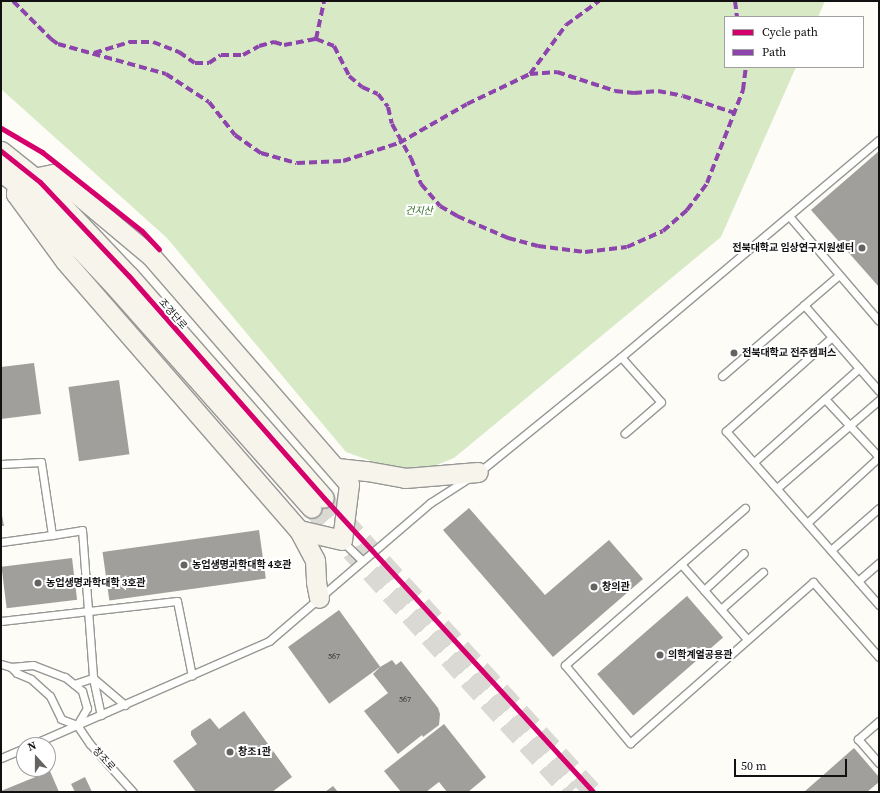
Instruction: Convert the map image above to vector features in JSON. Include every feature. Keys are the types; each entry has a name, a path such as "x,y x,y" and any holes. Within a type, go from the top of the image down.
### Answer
{"street":[{"path":"1,151 111,282 318,503"},
{"path":"1,172 25,181 53,174 151,256 256,378 337,468 350,484 342,540 300,530"},
{"path":"25,181 16,194 65,261 300,530 315,560 316,582 319,598"},
{"path":"337,468 367,471 405,478 478,472"}],"lane":[{"path":"49,737 125,706 269,641 430,503 478,472 621,357 879,140"},
{"path":"789,216 879,321"},
{"path":"722,376 839,275"},
{"path":"804,305 879,391"},
{"path":"832,337 726,431 878,603"},
{"path":"621,357 662,402 625,433"},
{"path":"754,462 859,368"},
{"path":"807,523 879,457 825,398"},
{"path":"777,488 879,400"},
{"path":"1,464 41,462 52,535"},
{"path":"745,508 565,665 630,742 813,582 879,657"},
{"path":"831,550 879,508"},
{"path":"1,542 82,530 93,678 101,715"},
{"path":"342,540 362,560"},
{"path":"704,590 744,553"},
{"path":"858,581 879,563"},
{"path":"681,564 747,639"},
{"path":"721,609 763,572"},
{"path":"1,621 177,601 192,676"},
{"path":"1,664 11,667 33,665 65,677 82,690 87,708 77,725"},
{"path":"11,667 17,673 31,679 50,696 61,719 77,725"},
{"path":"74,684 93,678"},
{"path":"93,678 125,706"},
{"path":"879,721 858,739 879,763"},
{"name":"창조로","path":"77,725 90,744 133,792"},
{"path":"1,758 16,751"}],"green space":[{"name":"건지산","path":"1,1 825,1 818,16 724,16 724,68 796,68 721,237 454,458 424,470 388,467 346,452 167,238 1,89"}],"building":[{"name":"전북대학교 임상연구지원센터","path":"879,151 879,287 811,210"},
{"path":"34,363 41,414 1,419 1,367"},
{"path":"119,380 129,454 79,461 68,387"},
{"name":"창의관","path":"469,508 545,595 609,540 643,579 553,657 443,530"},
{"path":"1,510 4,526 1,526"},
{"name":"농업생명과학대학 4호관","path":"259,530 266,579 109,601 103,552"},
{"name":"농업생명과학대학 3호관","path":"72,558 77,600 7,608 2,567"},
{"name":"의학계열공용관","path":"687,596 723,638 633,716 597,674"},
{"path":"339,610 380,667 329,704 288,647"},
{"path":"392,660 396,665 401,661 438,708 440,714 439,725 423,737 422,735 398,754 364,711 388,693 373,674 380,667"},
{"name":"창조1관","path":"244,711 292,777 272,792 196,792 173,761 197,744 191,735 191,731 210,718 219,729"},
{"path":"444,724 486,777 468,792 447,792 439,782 426,792 401,792 384,771"},
{"path":"854,748 879,777 879,782 867,792 804,792"},
{"path":"35,777 53,777 59,792 1,792"},
{"path":"85,777 92,792 75,792 71,784"},
{"path":"333,786 338,792 325,792"}],"tunnel":[{"path":"324,498 593,792"},
{"path":"312,508 570,792"}],"marked path":[{"path":"13,1 51,39 58,44 166,74 209,102 235,135 261,153 297,163 343,161 399,143 467,104 530,74 566,25 599,1"},
{"path":"316,39 324,1"},
{"path":"735,1 737,16"},
{"path":"94,53 129,42 153,42 179,52 195,63 209,63 221,55 243,55 259,46 274,42 284,45 316,39 334,46 349,76 362,87 378,94 388,107 392,124 411,158 421,184 440,206 457,216 508,238 538,246 585,252 627,247 663,231 687,210 707,183 743,90 746,68"},
{"path":"530,74 557,72 615,91 634,93 658,91 683,96 735,113"}],"cycle path":[{"path":"1,128 42,152 142,231 159,249"},
{"name":"조경단로","path":"1,151 40,182 129,276 324,498 593,792"}],"place":[{"name":"전북대학교 임상연구지원센터","path":"862,248"},
{"name":"전북대학교 전주캠퍼스","path":"734,353"},
{"name":"농업생명과학대학 4호관","path":"184,565"},
{"name":"농업생명과학대학 3호관","path":"38,583"},
{"name":"창의관","path":"594,587"},
{"name":"의학계열공용관","path":"660,655"},
{"name":"창조1관","path":"230,752"}]}
